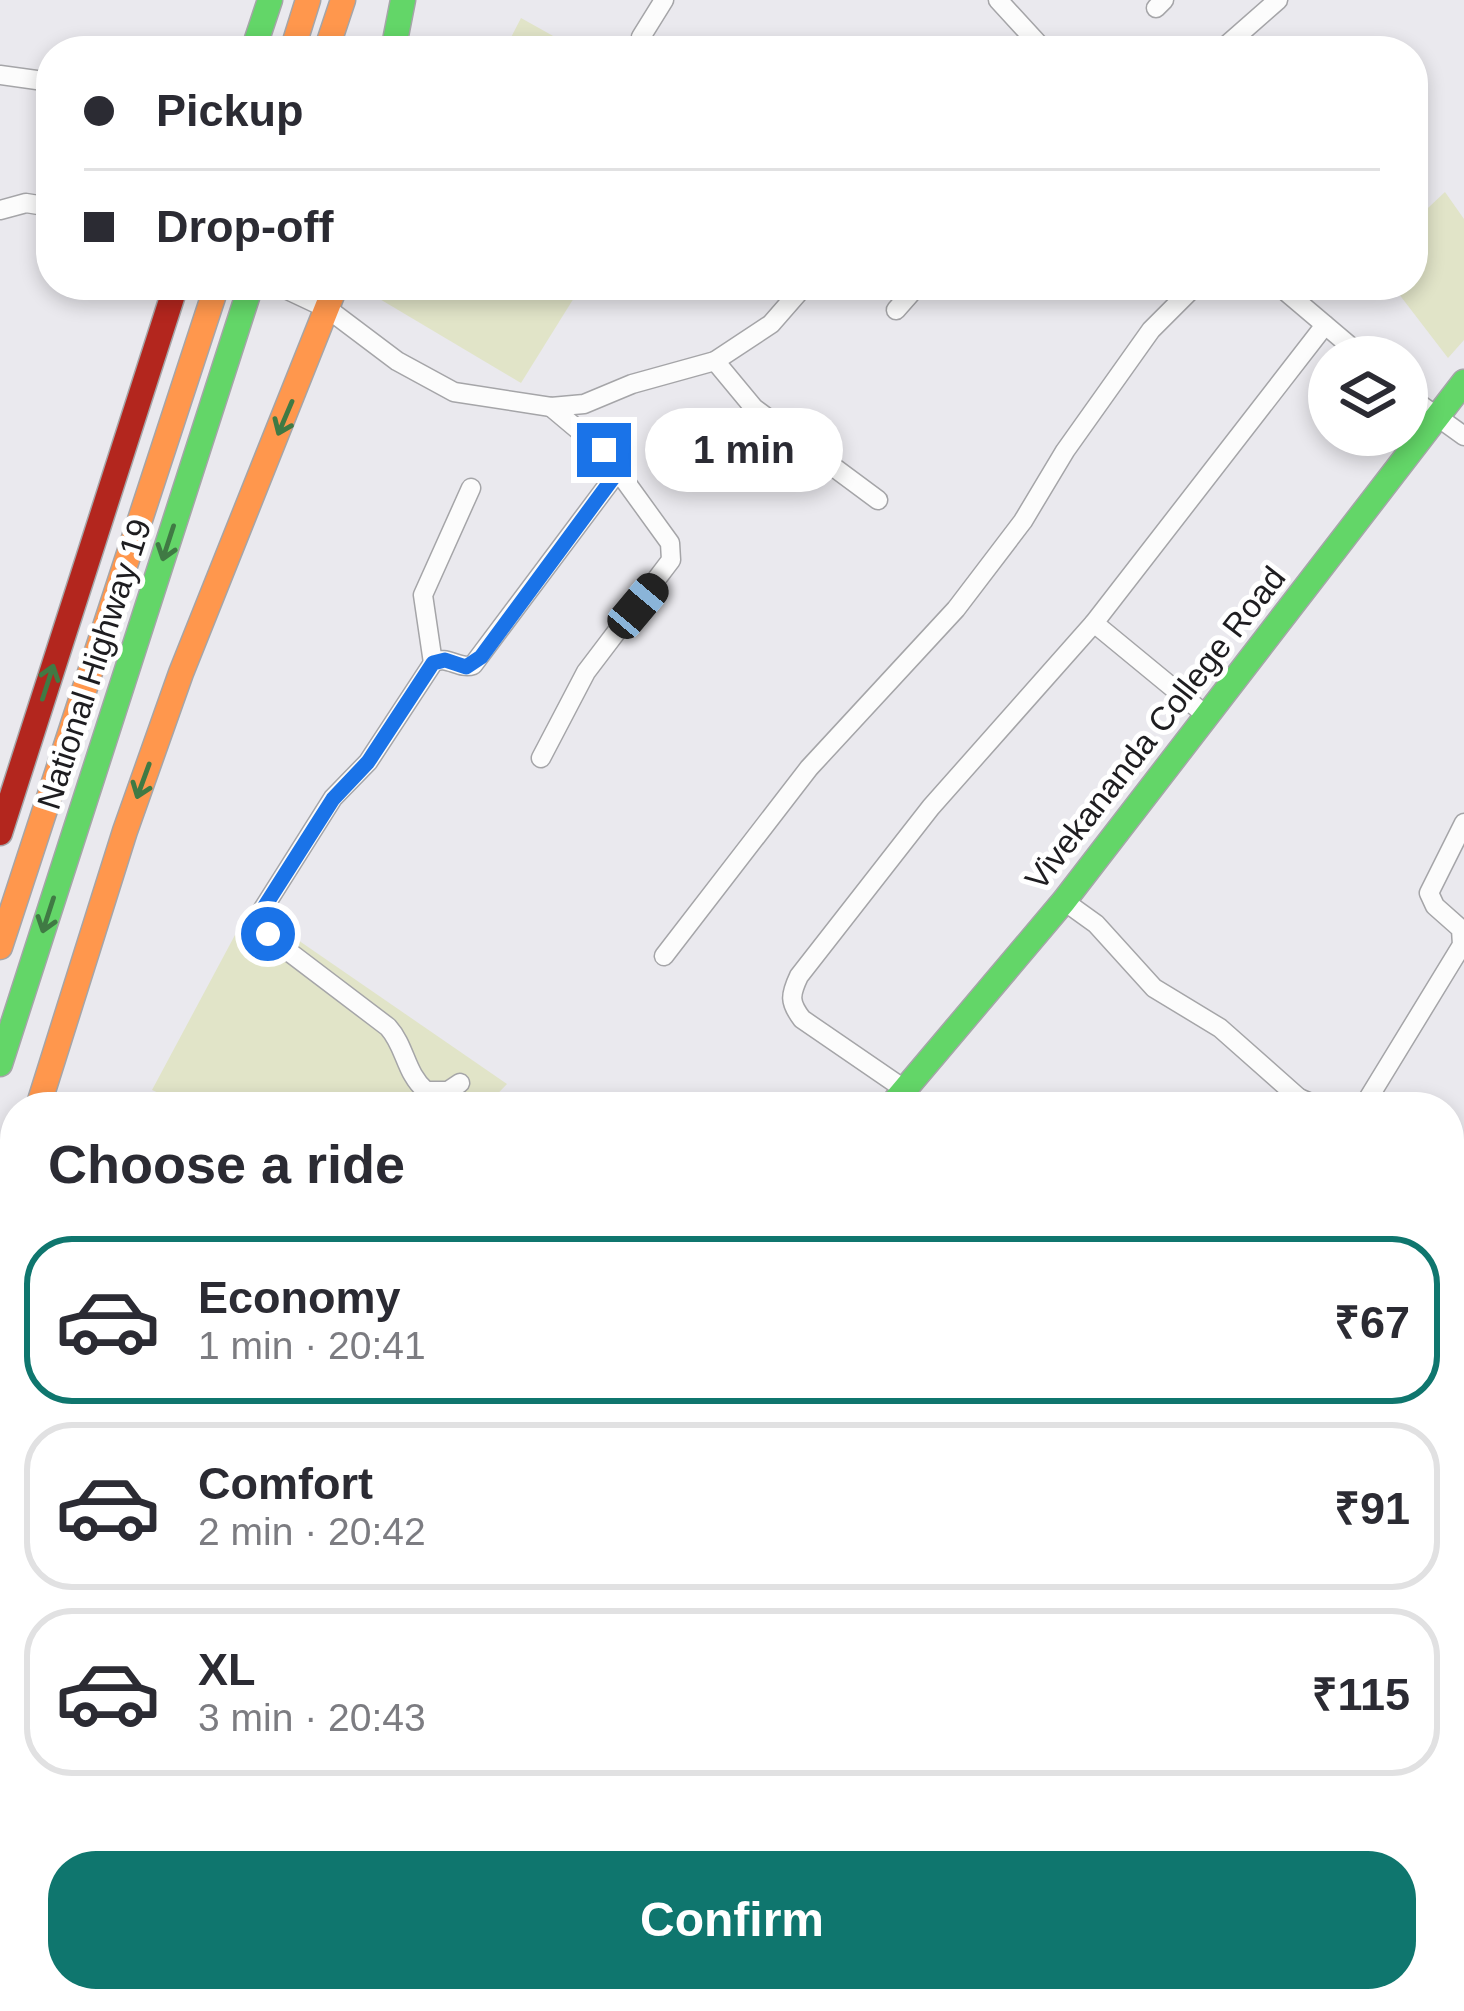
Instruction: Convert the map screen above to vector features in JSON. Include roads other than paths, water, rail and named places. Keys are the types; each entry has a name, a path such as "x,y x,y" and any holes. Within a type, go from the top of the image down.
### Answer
{"main road":[{"path":"258,36 270,0"},
{"path":"297,36 308,0"},
{"path":"331,36 343,0"},
{"path":"396,36 403,0"},
{"path":"0,833 171,300"},
{"path":"0,947 213,300"},
{"name":"National Highway 19","path":"0,1064 246,300"},
{"path":"43,1092 125,831 182,674 331,300"},
{"name":"Vivekananda College Road","path":"902,1092 1064,901 1464,382"}],"street":[{"path":"641,36 664,0"},
{"path":"998,0 1032,36"},
{"path":"1237,36 1278,0"},
{"path":"0,75 36,80"},
{"path":"0,210 36,205"},
{"path":"335,300 397,361 454,392 551,407 584,404 632,384 715,361 771,324 792,300"},
{"path":"896,310 905,300"},
{"path":"664,956 809,768 956,609 1023,520 1151,330 1181,300"},
{"path":"1296,300 1338,336"},
{"path":"890,1092 802,1019 790,994 799,976 931,807 1094,623 1325,325"},
{"path":"715,361 754,408 878,500"},
{"path":"542,758 586,672 671,560 670,543 604,450 551,407"},
{"path":"1428,413 1464,436"},
{"path":"433,663 445,660 466,667 481,657 613,478 615,467"},
{"path":"460,1083 448,1091 427,1091 411,1076 400,1041 388,1027 255,926 267,899 333,799 368,762 433,663 423,595 471,488"},
{"path":"1094,623 1208,716"},
{"path":"1372,1092 1462,945 1461,929 1435,906 1429,892 1464,823"},
{"path":"1064,901 1096,924 1154,988 1220,1028 1281,1092"}]}
